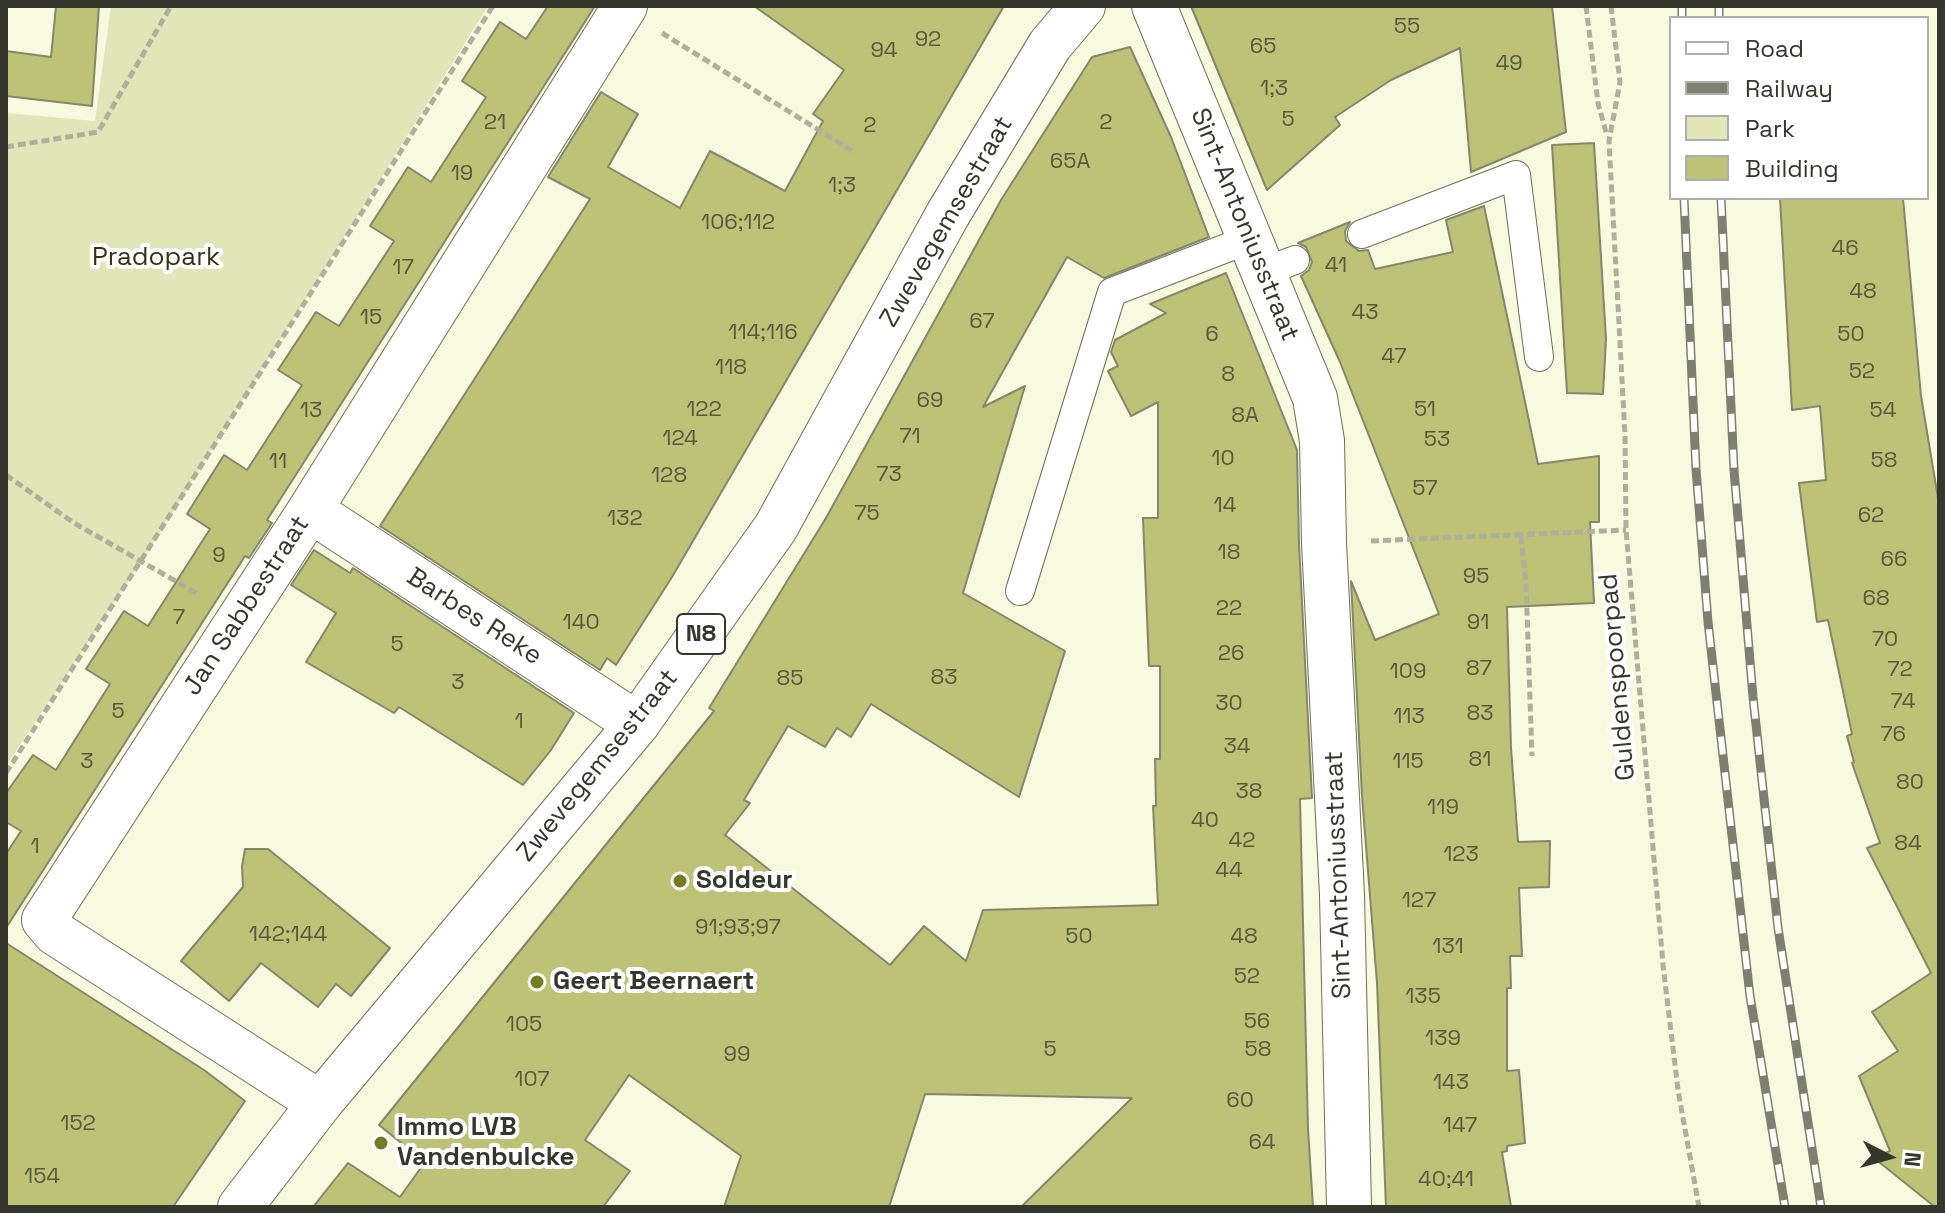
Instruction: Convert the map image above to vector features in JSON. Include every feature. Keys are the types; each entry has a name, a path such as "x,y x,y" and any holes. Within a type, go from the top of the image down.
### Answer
{"street":[{"name":"Zwevegemsestraat","path":"240,1207 320,1103 637,724 776,527 948,214 1050,45 1083,6"},
{"name":"Sint-Antoniusstraat","path":"1154,6 1269,257 1315,398 1322,441 1324,543 1342,895 1349,1207"},
{"name":"Jan Sabbestraat","path":"320,1103 55,933 44,920 310,510 625,8"},
{"name":"Barbes Reke","path":"310,510 637,724"}],"lane":[{"path":"1362,234 1516,175 1539,357"},
{"path":"1020,591 1112,292 1269,257"}],"path":[{"path":"6,147 98,132 171,6"},
{"path":"6,773 493,6"},
{"name":"Guldenspoorpad","path":"1586,6 1598,103 1609,141"},
{"name":"Guldenspoorpad","path":"1611,6 1620,82 1613,106 1609,141 1625,435 1626,530 1663,965 1678,1090 1699,1207"},
{"path":"625,8 856,153"},
{"path":"6,475 74,523 239,619"},
{"path":"1324,543 1626,530"},
{"path":"1521,536 1526,583 1532,756"}],"green space":[{"name":"Pradopark","path":"111,6 488,6 153,544 6,766 6,113 95,121"}],"building":[{"path":"56,6 99,6 92,106 6,96 6,51 51,57"},
{"path":"548,6 595,6 267,520 272,523 249,558 245,556 6,928 6,854 21,831 6,822 6,793 33,755 56,770 110,684 86,669 124,611 148,626 210,529 187,514 224,455 247,470 302,385 278,370 316,312 339,326 394,241 370,226 408,167 431,182 486,97 462,81 500,22 526,39"},
{"path":"754,6 1004,6 672,577 616,665 607,658 600,670 380,526 590,199 548,177 601,92 638,114 608,167 680,208 710,151 785,191 823,121 813,114 844,70"},
{"path":"1191,6 1552,6 1566,132 1471,172 1460,48 1391,80 1335,117 1340,125 1267,190"},
{"path":"1130,47 1171,137 1209,237 1104,278 1067,257 983,407 1025,386 963,593 1065,651 1019,797 871,704 851,737 837,728 825,747 788,726 744,800 750,803 725,835 890,965 924,926 966,961 983,910 1158,905 1153,806 1156,806 1155,759 1160,759 1160,666 1149,666 1143,518 1158,518 1158,402 1131,416 1108,371 1118,366 1111,352 1115,340 1166,313 1150,304 1226,273 1297,450 1312,798 1300,799 1308,1129 1313,1207 1021,1207 1132,1098 925,1094 889,1207 724,1207 741,1156 629,1075 585,1140 630,1171 603,1207 313,1207 348,1163 400,1197 425,1162 379,1125 714,711 709,708 826,518 1001,200 1092,57"},
{"path":"1594,143 1606,339 1603,394 1567,393 1552,145"},
{"path":"1780,200 1903,200 1921,396 1939,504 1939,1207 1935,1207 1874,1158 1890,1151 1859,1076 1898,1051 1872,1012 1931,973 1867,848 1880,843 1852,763 1847,736 1852,734 1828,620 1817,622 1799,483 1826,480 1820,406 1792,410"},
{"path":"1484,206 1538,464 1599,456 1599,522 1590,522 1594,603 1507,607 1511,748 1518,842 1550,841 1549,887 1519,888 1522,956 1510,956 1507,1071 1519,1070 1525,1143 1507,1146 1507,1151 1502,1152 1511,1207 1386,1207 1377,983 1362,796 1351,581 1375,640 1439,614 1340,362 1301,276 1309,270 1312,262 1306,247 1298,243 1350,222 1345,231 1346,241 1359,251 1368,250 1375,269 1453,252 1446,220"},
{"path":"314,550 350,573 353,568 574,713 551,750 523,785 399,707 394,713 306,662 336,613 291,585"},
{"path":"245,849 268,849 390,948 351,996 336,984 318,1007 261,963 229,1001 181,961 243,887"},
{"path":"6,943 204,1070 245,1101 173,1207 6,1207"}],"railway":[{"path":"1682,6 1682,16"},
{"path":"1719,6 1719,16"},
{"path":"1684,200 1696,469 1708,622 1750,996 1785,1207"},
{"path":"1721,200 1734,470 1753,697 1778,928 1821,1207"}],"place":[{"name":"Soldeur","path":"680,881"},
{"name":"Geert Beernaert","path":"537,982"},
{"name":"Immo LVB Vandenbulcke","path":"381,1143"}]}
